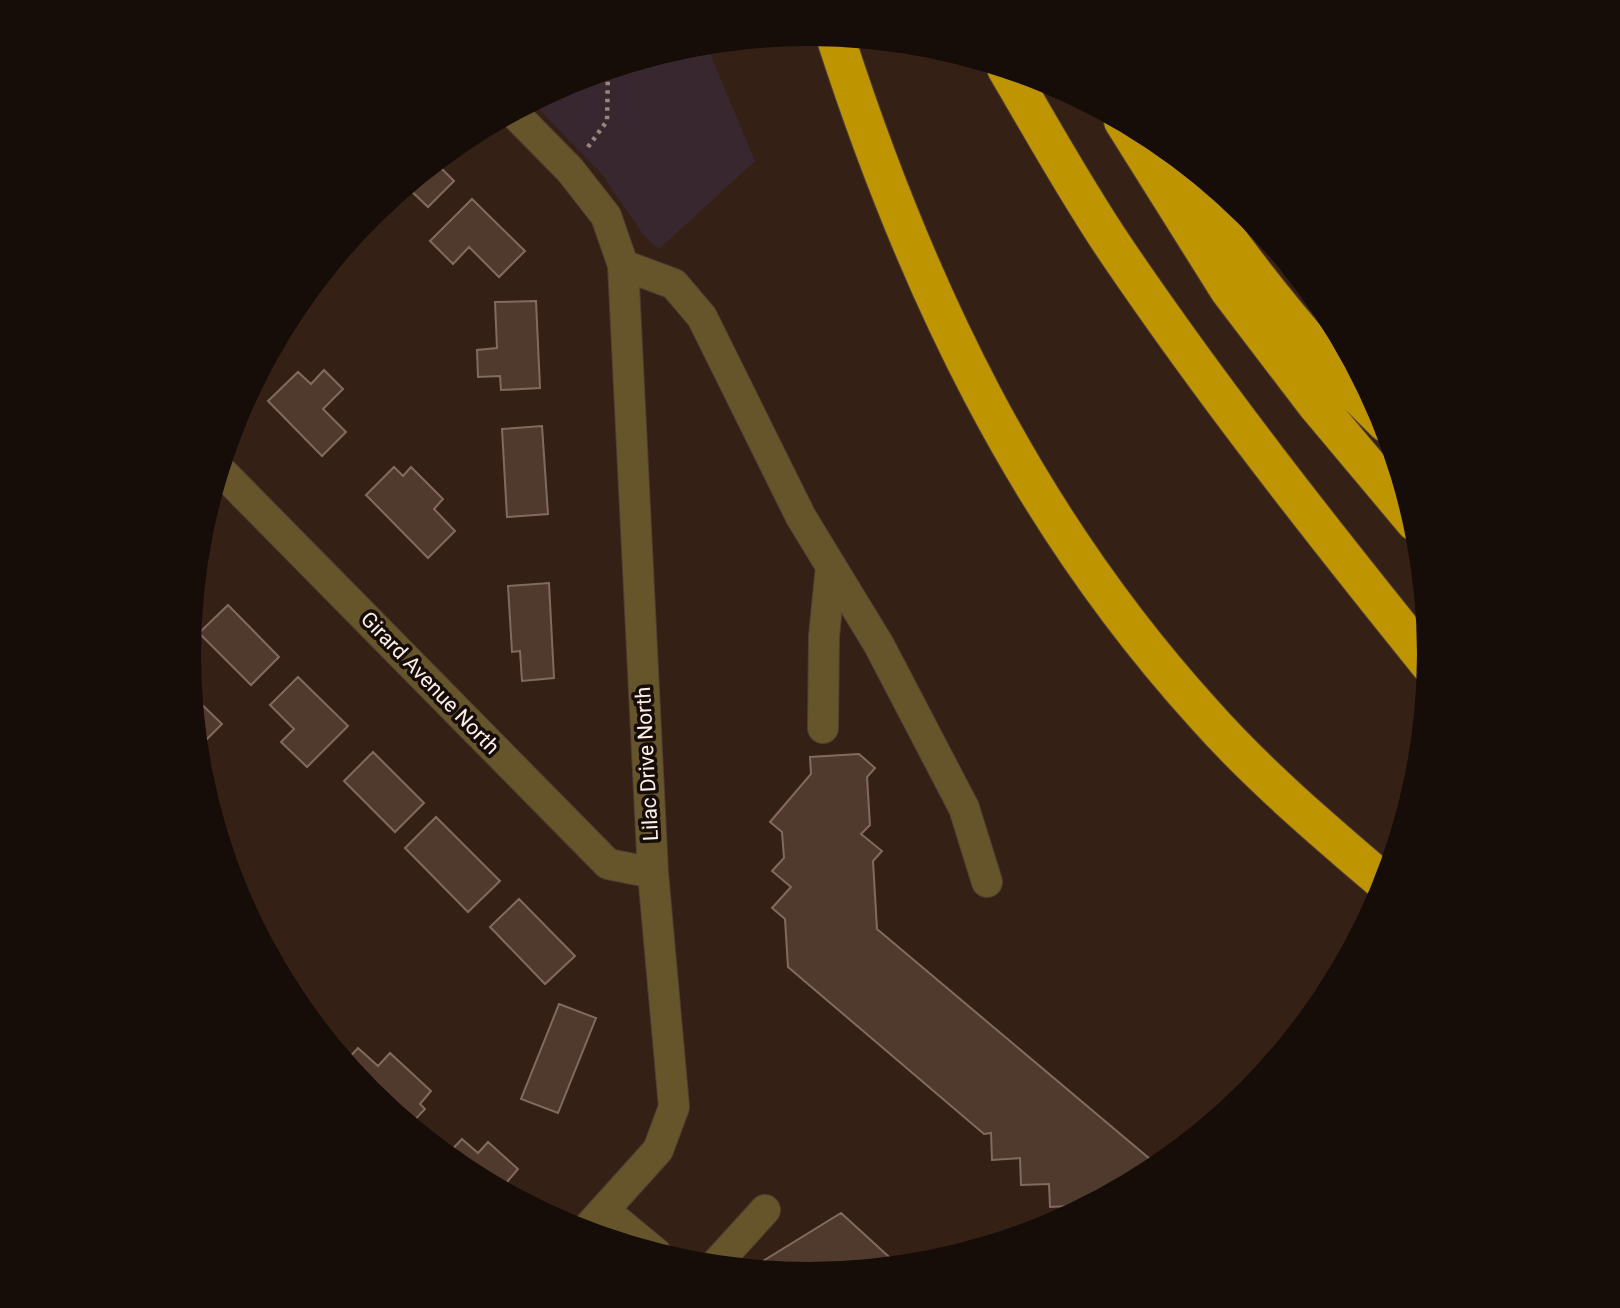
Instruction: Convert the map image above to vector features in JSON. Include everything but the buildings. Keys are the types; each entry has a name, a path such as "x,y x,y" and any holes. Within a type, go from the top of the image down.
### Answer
{"highway":[{"path":"839,47 876,157 948,331 997,426 1050,516 1144,643 1205,716 1280,791 1376,876"},
{"path":"1014,81 1078,190 1154,305 1305,506 1418,650"},
{"path":"1135,140 1229,290 1316,404 1400,504"},
{"path":"1183,174 1264,284 1362,399"}],"street":[{"name":"Lilac Drive North","path":"520,119 570,170 606,216 622,265 653,873 674,1107 658,1150 595,1221"},
{"path":"622,265 674,284 702,317 801,517 879,645 964,808 987,882"},
{"name":"Girard Avenue North","path":"228,478 608,864 653,873"},
{"path":"823,728 824,636 831,566"},
{"path":"723,1256 765,1210"}],"path":[{"path":"570,170 607,121 608,80"}],"shaded area":[{"path":"710,54 755,161 659,249 645,237 601,173 539,109 614,78 653,66"},
{"path":"1261,247 1299,293 1264,252"}]}
